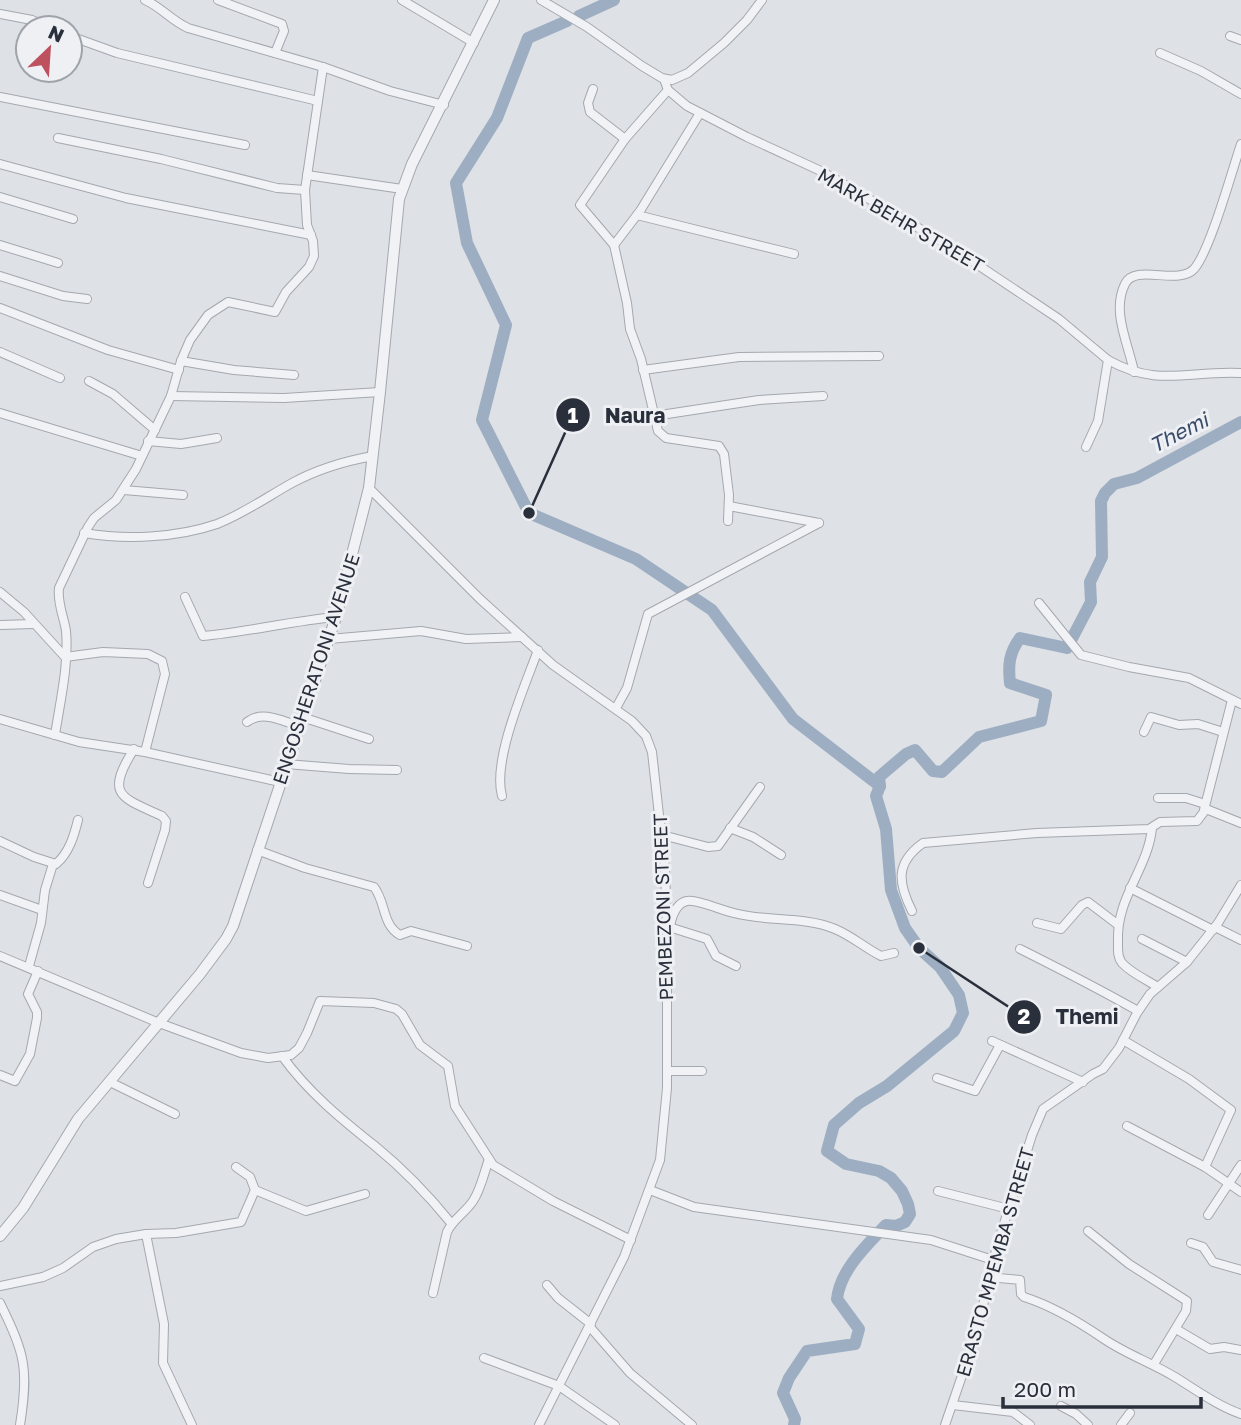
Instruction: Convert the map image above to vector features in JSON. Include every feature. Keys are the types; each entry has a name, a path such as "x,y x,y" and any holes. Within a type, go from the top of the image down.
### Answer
{"street":[{"path":"145,0 159,3 181,24 188,27 323,67 390,91 443,105"},
{"path":"218,0 282,24 284,31 275,53"},
{"path":"402,0 474,43"},
{"path":"541,0 564,12 664,79 680,78 701,63 740,28 762,0"},
{"name":"ENGOSHERATONI AVENUE","path":"0,1236 23,1208 78,1119 226,939 241,907 257,850 336,617 369,488 402,189 474,43 491,1"},
{"path":"1230,36 1241,40"},
{"path":"84,41 117,53 318,101"},
{"path":"1160,53 1201,71 1241,94"},
{"path":"55,735 66,631 58,595 59,588 84,533 94,518 124,490 171,396 180,365 198,327 219,306 228,302 275,312 286,292 313,261 314,250 305,209 305,190 323,67"},
{"path":"664,79 668,90 625,139 580,205 614,245 630,329 641,359 658,431 666,438 719,446 722,449 726,467 728,521"},
{"path":"593,89 587,103 590,113 625,139"},
{"name":"MARK BEHR STREET","path":"668,90 700,113 822,172 951,247 1039,305 1108,360 1134,372 1161,377 1241,373"},
{"path":"0,97 245,145"},
{"path":"614,245 637,215 700,113"},
{"path":"58,138 162,159 277,188 305,190"},
{"path":"1134,372 1121,325 1122,292 1126,281 1134,275 1183,276 1193,270 1211,235 1241,144"},
{"path":"0,164 126,198 288,233 310,235"},
{"path":"307,175 402,189"},
{"path":"0,197 73,219"},
{"path":"637,215 794,254"},
{"path":"0,245 58,263"},
{"path":"0,276 63,296 87,299"},
{"path":"0,308 108,350 180,365 294,374"},
{"path":"0,352 60,378"},
{"path":"643,370 740,357 879,356"},
{"path":"1086,447 1098,421 1108,360"},
{"path":"89,381 113,394 155,430"},
{"path":"171,396 284,398 380,392"},
{"path":"654,416 759,400 822,396"},
{"path":"0,413 142,456"},
{"path":"148,441 181,444 218,438"},
{"path":"84,533 150,536 204,528 246,510 311,474 373,456"},
{"name":"PEMBEZONI STREET","path":"369,488 522,637 563,672 632,721 646,736 655,772 668,929 667,1071 663,1146 631,1240 591,1326 539,1425"},
{"path":"124,490 183,495"},
{"path":"616,708 627,688 648,614 819,523 729,506"},
{"path":"0,592 15,604 65,657"},
{"path":"186,597 203,636 257,631 297,620 336,617"},
{"path":"1039,603 1081,655 1189,678 1241,704"},
{"path":"0,625 34,624"},
{"path":"329,639 421,631 466,639 522,637"},
{"path":"502,796 499,774 538,650"},
{"path":"65,657 140,653 155,656 162,661 165,674 145,752"},
{"path":"912,911 903,892 901,871 911,854 923,843 1037,833 1152,828 1166,821 1197,821 1205,807 1232,700"},
{"path":"247,722 263,716 301,722 369,739"},
{"path":"1144,732 1151,717 1179,725 1198,724 1223,732"},
{"path":"0,719 79,741 134,749 280,782"},
{"path":"134,749 118,779 119,790 125,799 162,816 166,821 148,883"},
{"path":"286,764 397,770"},
{"path":"662,835 714,847 723,841 760,787"},
{"path":"1158,798 1180,797 1241,823"},
{"path":"29,966 53,864 62,858 72,843 78,820"},
{"path":"730,828 753,837 781,855"},
{"path":"1152,828 1150,843 1117,924 1120,961 1158,987"},
{"path":"0,841 53,864"},
{"path":"257,850 305,868 374,887 381,898 390,927 400,935 411,931 467,946"},
{"name":"ERASTO MPEMBA STREET","path":"945,1425 976,1335 993,1260 1032,1135 1043,1109 1103,1069 1123,1040 1138,1011 1158,987 1187,962 1214,929 1241,885"},
{"path":"1130,888 1241,940"},
{"path":"0,895 42,910"},
{"path":"736,966 716,956 706,939 668,929 679,906 688,901 696,901 738,915 822,924 849,935 881,956 894,953"},
{"path":"1037,923 1061,929 1082,905 1088,902 1117,924"},
{"path":"1142,939 1187,962"},
{"path":"1020,949 1138,1011"},
{"path":"0,956 159,1023 241,1053 268,1058 291,1055 304,1040 320,1001 374,1003 396,1009 402,1014 420,1045 448,1066 455,1106 493,1165 510,1177 631,1240"},
{"path":"0,1075 15,1080 30,1054 38,1015 28,994 38,971"},
{"path":"1123,1040 1189,1079 1231,1110 1205,1167"},
{"path":"937,1079 975,1091 996,1043 1083,1082"},
{"path":"282,1056 331,1111 387,1156 451,1223"},
{"path":"667,1071 702,1071"},
{"path":"110,1082 175,1114"},
{"path":"1127,1126 1205,1167 1241,1192"},
{"path":"433,1293 451,1223 472,1203 479,1191 489,1159"},
{"path":"1208,1215 1241,1165"},
{"path":"0,1286 43,1277 63,1268 93,1247 117,1239 239,1223 243,1220 255,1190 250,1177 236,1167"},
{"path":"255,1190 306,1211 365,1194"},
{"path":"650,1190 694,1207 931,1240 993,1260"},
{"path":"938,1191 1009,1209"},
{"path":"1088,1231 1129,1264 1187,1301 1186,1311 1154,1364"},
{"path":"146,1234 164,1325 163,1363 192,1425"},
{"path":"1191,1242 1202,1247 1213,1262 1241,1270"},
{"path":"988,1277 1020,1279 1020,1292 1024,1297 1050,1307 1091,1329 1124,1351 1154,1364 1241,1416 1237,1425"},
{"path":"547,1284 558,1298 591,1326 630,1373 692,1425"},
{"path":"0,1303 16,1337 26,1368 20,1425"},
{"path":"1176,1329 1210,1349 1241,1350"},
{"path":"484,1358 559,1386 615,1425"},
{"path":"953,1405 1013,1412 1030,1425"},
{"path":"1061,1406 1088,1425"},
{"path":"1121,1425 1130,1413"}],"waterway":[{"path":"579,16 614,0"},
{"path":"567,21 528,38 497,118 456,183 467,243 506,325 482,420 529,513 636,559 712,610 793,719 880,786"},
{"name":"Themi","path":"794,1425 795,1419 783,1393 789,1378 807,1351 855,1344 859,1329 837,1299 843,1278 886,1225 896,1226 905,1222 910,1214 902,1191 891,1178 879,1171 846,1164 827,1151 834,1125 954,1031 963,1013 959,995 940,967 919,948 905,928 891,890 886,829 876,796 880,786 879,777 906,754 915,750 933,771 942,772 979,737 1041,721 1046,695 1010,683 1011,654 1020,638 1067,648 1091,602 1090,582 1102,557 1101,501 1105,493 1114,484 1137,478 1241,422"}],"place":[{"name":"Naura","path":"529,513"},
{"name":"Themi","path":"919,948"}]}
